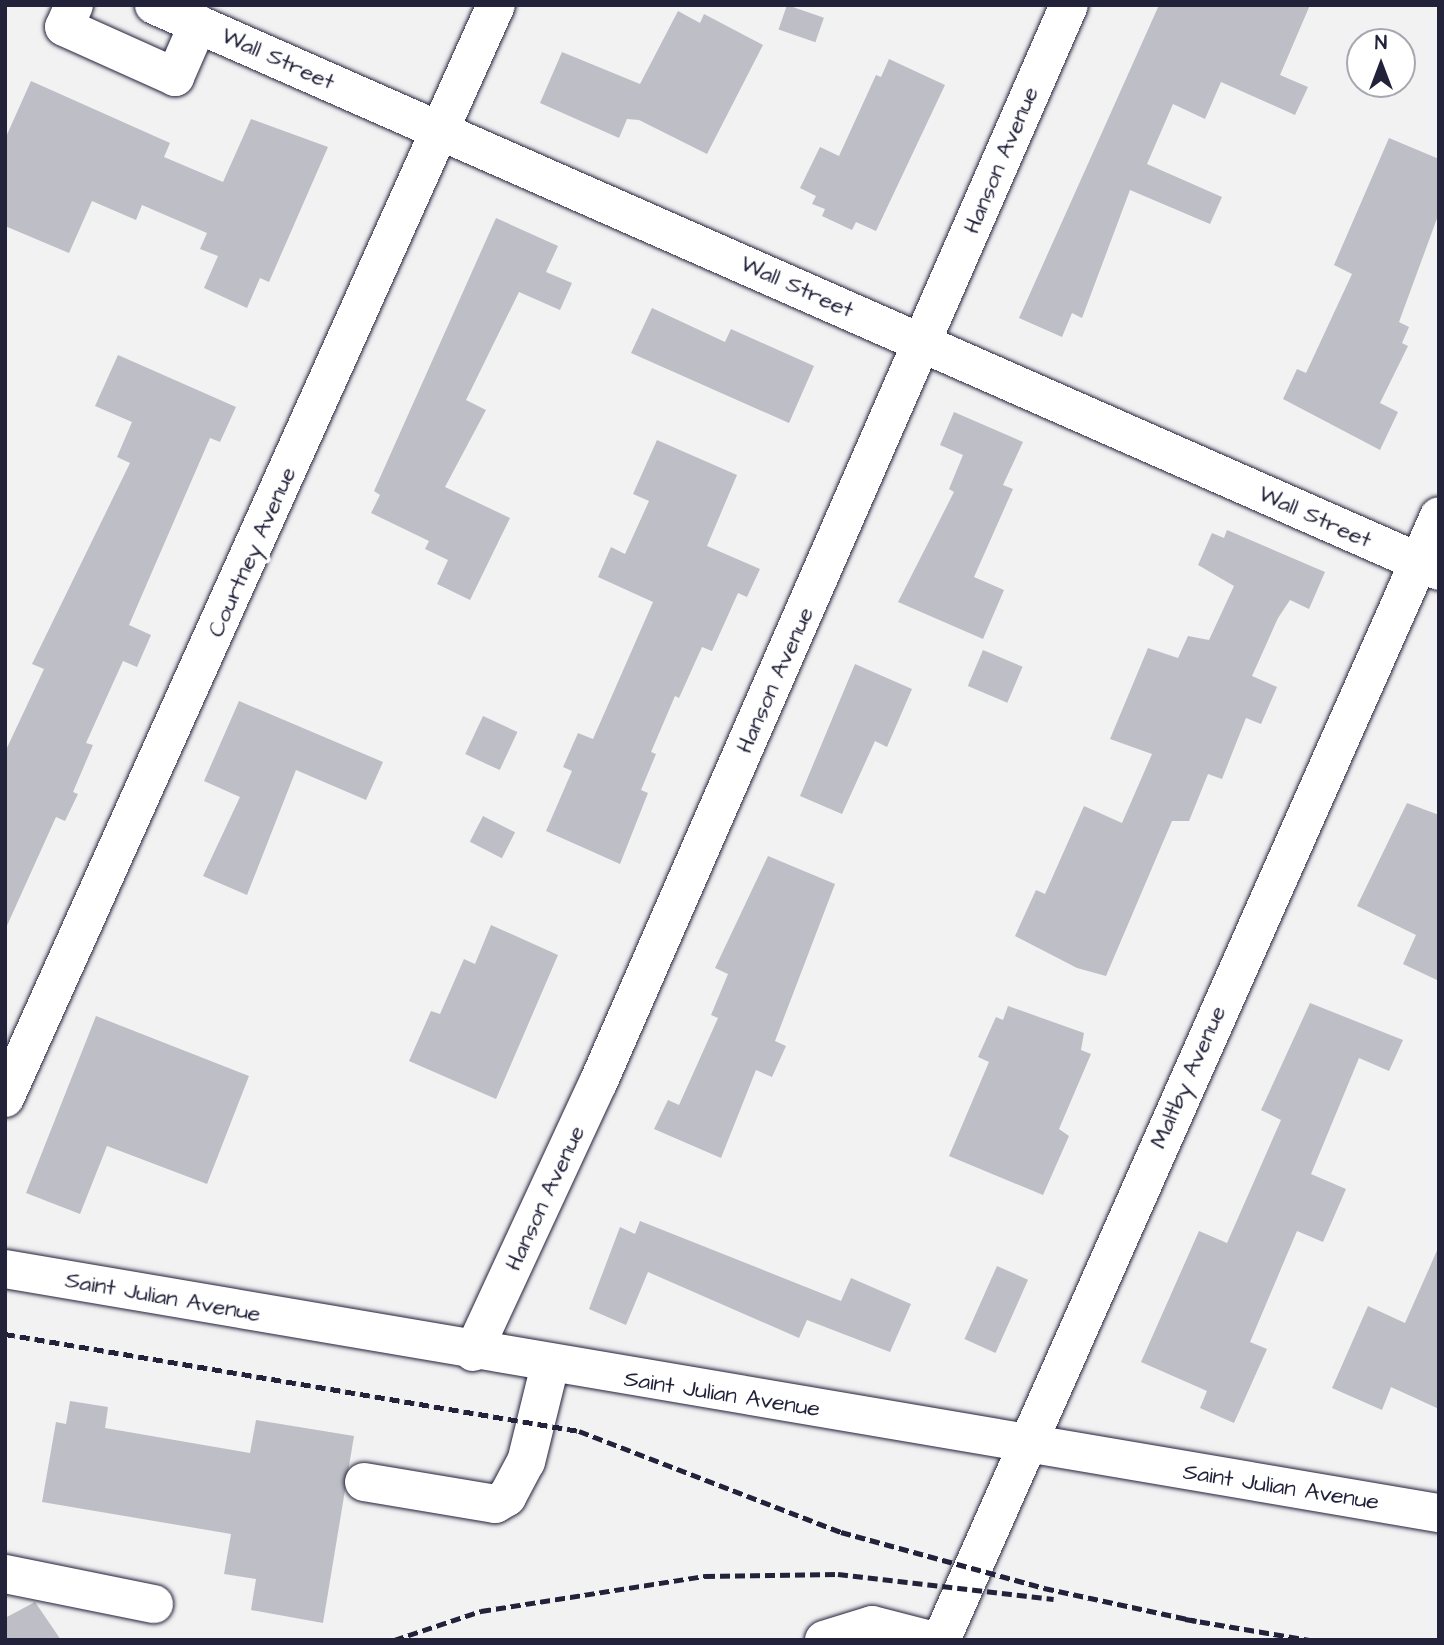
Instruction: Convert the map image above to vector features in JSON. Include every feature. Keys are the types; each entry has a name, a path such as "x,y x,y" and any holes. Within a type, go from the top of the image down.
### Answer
{"street":[{"path":"74,5 64,27 174,76 198,24"},
{"name":"Wall Street","path":"154,5 1429,566"},
{"name":"Courtney Avenue","path":"5,1098 496,5"},
{"name":"Hanson Avenue","path":"474,1352 922,343 1069,5"},
{"name":"Maltby Avenue","path":"941,1640 1024,1444 1429,566 1439,516"},
{"name":"Saint Julian Avenue","path":"5,1269 550,1365 1439,1513"},
{"path":"364,1482 495,1504 507,1497 526,1462 550,1365"},
{"path":"5,1574 154,1604"},
{"path":"824,1640 872,1625 931,1640"}],"building":[{"path":"787,5 824,18 815,42 779,30"},
{"path":"1159,5 1310,5 1280,75 1308,87 1295,115 1221,82 1205,119 1173,104 1147,164 1222,197 1210,224 1130,190 1082,318 1072,313 1062,337 1019,318"},
{"path":"678,11 700,23 704,14 763,45 707,154 639,120 627,119 619,138 540,103 562,52 640,84"},
{"path":"889,59 945,85 876,231 856,222 852,230 822,216 825,209 812,204 816,196 800,188 820,147 839,156 876,75 881,77"},
{"path":"31,81 170,143 164,157 223,182 251,119 328,147 269,282 260,278 247,308 204,288 218,256 200,249 207,233 142,205 136,220 92,201 69,253 5,226 5,139"},
{"path":"1389,138 1439,159 1439,213 1399,322 1409,327 1402,343 1408,346 1380,403 1398,412 1380,450 1283,399 1297,369 1306,373 1352,274 1334,265"},
{"path":"496,218 558,246 546,272 572,283 560,310 519,292 466,400 486,410 445,487 510,518 470,600 437,584 448,560 425,549 429,541 371,513 380,495 374,491"},
{"path":"652,308 725,342 731,329 814,366 789,423 631,353"},
{"path":"118,355 236,407 220,442 210,438 129,625 151,635 137,667 123,661 86,743 93,745 73,792 78,794 65,821 56,817 5,930 5,752 44,669 32,664 130,463 117,457 132,422 95,406"},
{"path":"954,412 1023,442 1003,485 1013,489 974,577 1004,590 983,639 898,602 954,492 949,489 963,455 940,445"},
{"path":"657,440 737,475 707,546 760,569 747,597 738,593 712,651 702,647 679,698 675,696 651,752 656,754 641,790 648,793 620,864 546,831 572,771 563,767 578,733 593,739 653,602 598,577 611,547 625,554 649,501 633,494"},
{"path":"1227,530 1325,572 1309,609 1290,600 1278,618 1252,676 1277,687 1261,724 1246,718 1222,779 1208,774 1189,821 1172,821 1106,976 1077,968 1015,936 1036,890 1045,894 1084,806 1122,823 1152,754 1110,739 1148,648 1178,658 1188,636 1209,640 1234,586 1198,565 1212,533 1224,538"},
{"path":"983,650 1023,667 1007,703 968,686"},
{"path":"855,664 912,689 887,747 875,741 842,814 800,796"},
{"path":"239,701 383,762 366,800 296,770 247,895 203,876 240,797 204,781"},
{"path":"483,716 517,732 500,770 465,754"},
{"path":"1407,803 1439,815 1439,981 1403,964 1416,935 1357,906"},
{"path":"483,816 515,832 502,858 470,842"},
{"path":"768,856 835,884 775,1041 786,1046 772,1077 756,1070 721,1158 654,1129 668,1100 679,1105 718,1018 711,1015 728,974 715,968"},
{"path":"491,925 558,955 496,1099 409,1061 431,1011 440,1014 464,959 475,964"},
{"path":"1310,1003 1403,1040 1389,1071 1359,1058 1311,1174 1346,1189 1323,1242 1297,1231 1250,1342 1267,1349 1234,1423 1200,1408 1207,1391 1141,1362 1199,1231 1227,1243 1281,1120 1261,1110"},
{"path":"1008,1006 1084,1033 1081,1050 1091,1054 1059,1129 1069,1136 1043,1195 949,1156 989,1062 978,1057 996,1017 1003,1020"},
{"path":"96,1016 249,1076 207,1184 107,1146 80,1214 26,1193"},
{"path":"640,1221 841,1301 851,1278 911,1304 890,1352 807,1320 799,1338 648,1272 626,1325 589,1309 620,1227 635,1234"},
{"path":"1439,1246 1439,1409 1391,1387 1382,1410 1332,1388 1368,1306 1405,1323"},
{"path":"997,1266 1028,1280 996,1353 964,1339"},
{"path":"70,1401 108,1407 105,1428 250,1453 256,1420 354,1436 323,1623 251,1610 256,1579 224,1574 231,1534 42,1502 56,1422 66,1424"},
{"path":"35,1602 61,1640 5,1640 5,1618"}],"railway":[{"path":"5,1334 579,1431 841,1532 1044,1588 1196,1621"},
{"path":"394,1640 481,1611 705,1576 838,1574 1054,1599"},
{"path":"1185,1619 1309,1640"}]}
